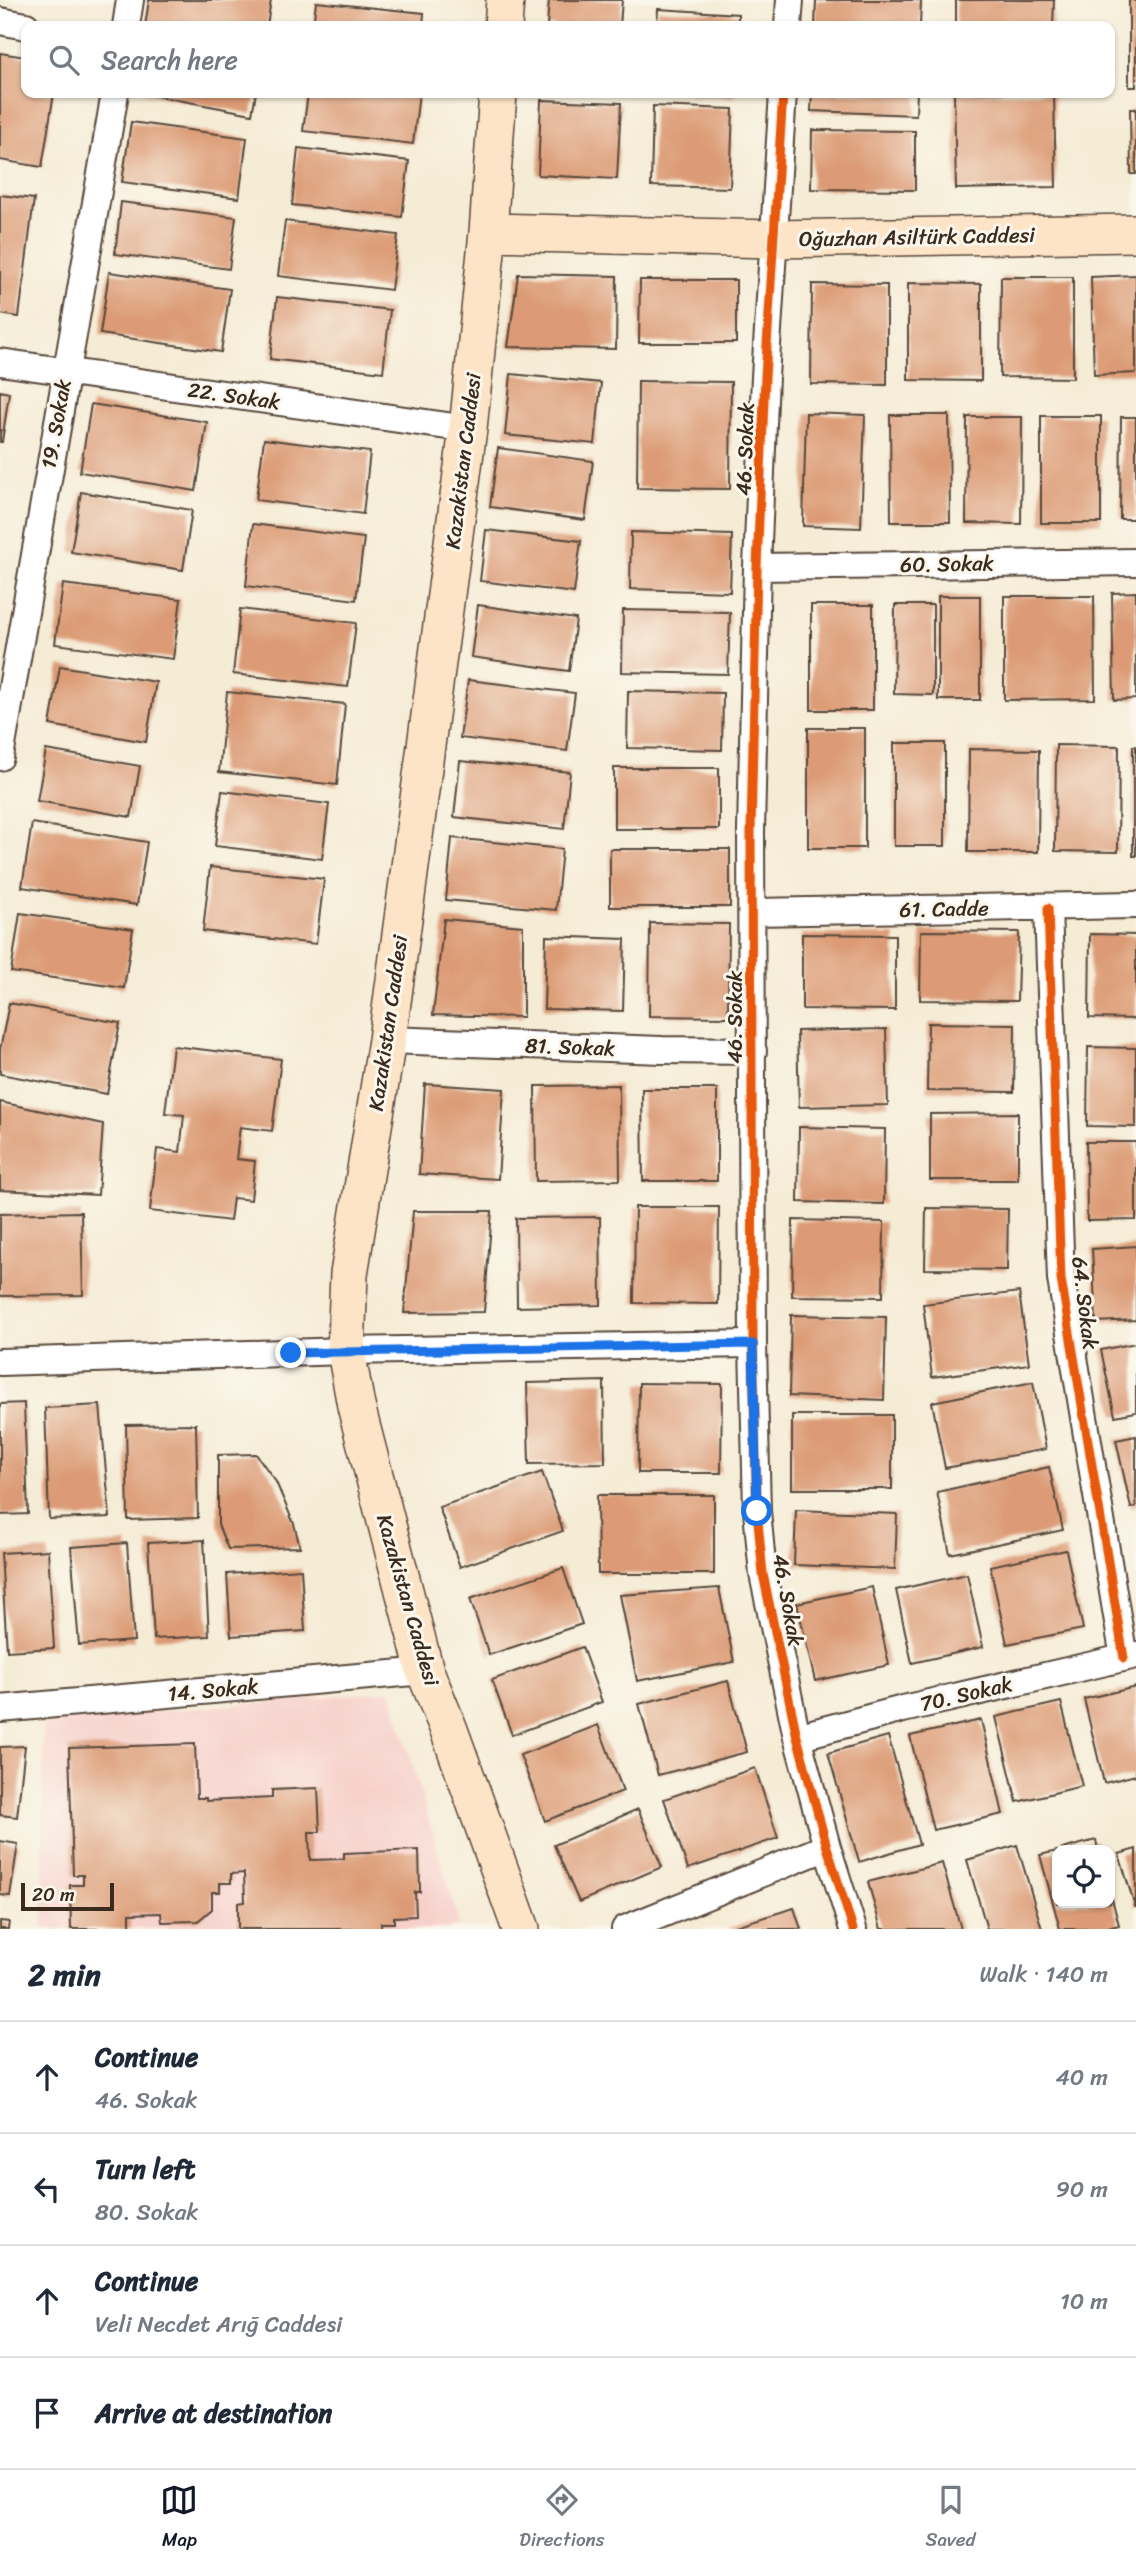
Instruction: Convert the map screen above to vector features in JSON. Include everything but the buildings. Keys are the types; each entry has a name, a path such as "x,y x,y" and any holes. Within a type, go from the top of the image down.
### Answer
{"main road":[{"path":"503,21 505,0"},
{"name":"Kazakistan Caddesi","path":"498,98 488,232 468,429 387,1040 349,1274 346,1351 356,1406 425,1671 449,1730 518,1928"},
{"name":"Oğuzhan Asiltürk Caddesi","path":"488,232 774,239 1136,233"}],"street":[{"path":"127,21 130,0"},
{"path":"788,21 790,0"},
{"path":"0,21 21,25"},
{"name":"19. Sokak","path":"0,757 4,703 114,98"},
{"name":"46. Sokak","path":"783,98 757,567 751,817 753,1344 757,1511 763,1574 797,1737 853,1929"},
{"name":"22. Sokak","path":"0,362 468,429"},
{"name":"60. Sokak","path":"757,567 1136,562"},
{"name":"61. Cadde","path":"752,912 1136,905"},
{"name":"64. Sokak","path":"1048,908 1061,1279 1130,1656"},
{"name":"81. Sokak","path":"387,1040 662,1051 753,1051"},
{"path":"0,1362 346,1351 753,1344"},
{"name":"70. Sokak","path":"797,1737 903,1709 1130,1656"},
{"name":"14. Sokak","path":"0,1709 425,1671"},
{"path":"625,1929 827,1847"}],"shaded area":[{"path":"391,1691 460,1926 449,1929 43,1929 43,1722"}],"cycle path":[{"path":"783,98 765,377 757,567 751,831 753,1344 757,1511 763,1574 797,1737 853,1929"},
{"path":"1048,908 1061,1279 1124,1658"}],"route":[{"path":"291,1353 753,1344 757,1511"}]}
